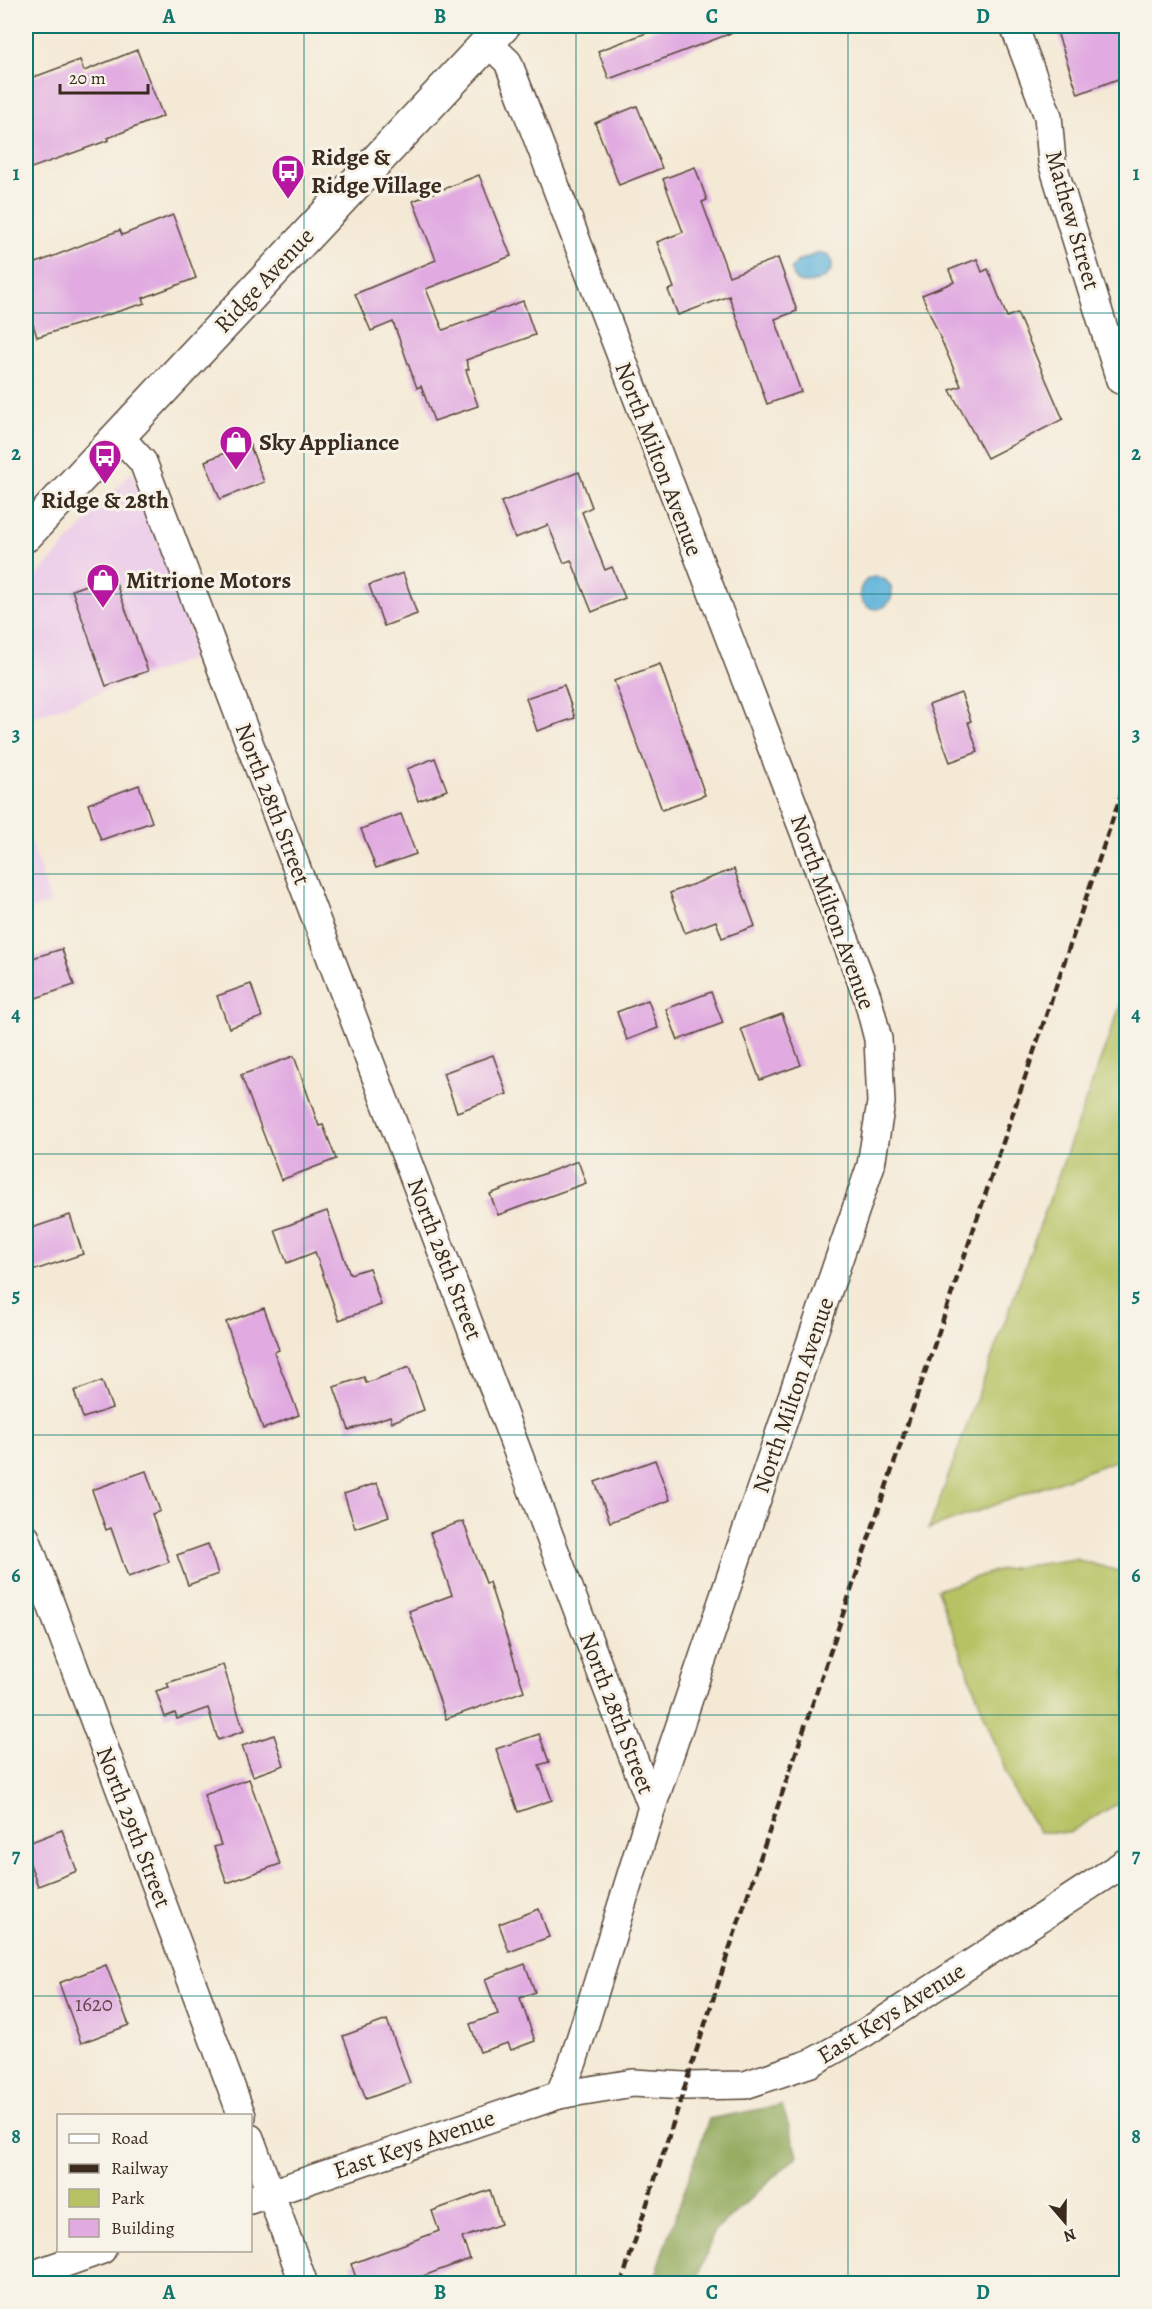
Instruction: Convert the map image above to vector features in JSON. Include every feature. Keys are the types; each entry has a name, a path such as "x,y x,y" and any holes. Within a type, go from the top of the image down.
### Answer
{"street":[{"name":"Mathew Street","path":"1014,26 1048,116 1052,162 1120,380"},
{"name":"Ridge Avenue","path":"26,535 495,34"},
{"name":"North Milton Avenue","path":"495,34 508,62 863,985 878,1039 881,1103 871,1165 652,1807"},
{"name":"North 28th Street","path":"118,435 143,462 652,1807 573,2062 559,2095"},
{"name":"North 29th Street","path":"26,1538 242,2114"},
{"name":"East Keys Avenue","path":"261,2196 559,2095 633,2083 685,2086 745,2085 811,2063 863,2034 1126,1862"},
{"path":"252,2149 261,2196 304,2283"},
{"path":"26,2277 96,2252"}],"shaded area":[{"path":"132,471 199,656 26,720 26,588"},
{"path":"26,826 51,903 26,912"}],"green space":[{"path":"1126,990 1126,1457 929,1529"},
{"path":"1075,1559 1126,1573 1126,1798 1069,1833 1039,1832 1013,1791 937,1590 998,1570"},
{"path":"782,2105 798,2155 714,2232 696,2283 653,2283 709,2119"}],"water":[{"path":"819,253 829,256 832,263 828,274 809,283 796,281 791,269 798,261"},
{"path":"876,577 887,582 892,593 887,604 876,609 865,604 860,593 865,582"}],"building":[{"path":"665,26 745,26 745,28 609,79 598,51"},
{"path":"1076,26 1126,26 1126,76 1078,94 1057,32"},
{"path":"137,50 163,116 108,138 109,140 26,170 26,80 80,60 84,71"},
{"path":"637,106 662,168 619,185 595,123"},
{"path":"695,167 707,200 702,202 729,276 778,258 797,311 775,319 801,392 767,404 729,296 678,315 668,290 674,288 657,242 683,232 663,179"},
{"path":"479,175 511,256 426,289 443,330 523,301 535,335 466,360 469,369 466,370 478,406 434,421 421,386 417,388 393,322 371,331 355,294 436,260 413,201"},
{"path":"173,215 196,278 143,298 145,303 37,337 26,302 26,267 120,230 122,235"},
{"path":"977,259 982,272 988,269 1007,317 1017,313 1063,419 987,458 950,390 961,386 922,295 954,282 949,270"},
{"path":"249,443 264,482 220,499 205,461"},
{"path":"579,472 592,507 582,512 605,570 612,567 625,598 592,612 571,560 564,563 548,525 515,538 501,502"},
{"path":"403,573 417,614 384,626 369,585"},
{"path":"113,575 148,671 106,686 72,590"},
{"path":"660,664 705,795 662,810 614,681"},
{"path":"564,685 575,718 537,731 526,698"},
{"path":"961,693 971,721 968,722 978,752 950,762 929,705"},
{"path":"435,758 447,790 418,801 407,769"},
{"path":"139,785 152,822 101,840 88,804"},
{"path":"401,814 416,854 376,868 361,829"},
{"path":"734,869 755,926 722,938 716,921 685,933 670,893"},
{"path":"62,949 74,985 33,999 26,977 26,960"},
{"path":"251,984 262,1017 229,1028 217,996"},
{"path":"711,992 723,1023 678,1040 666,1009"},
{"path":"648,1000 658,1028 627,1040 617,1012"},
{"path":"782,1014 801,1065 760,1080 741,1029"},
{"path":"493,1055 507,1094 457,1112 443,1073"},
{"path":"294,1056 319,1126 323,1125 336,1159 281,1180 241,1075"},
{"path":"578,1161 586,1183 498,1215 490,1194"},
{"path":"327,1211 350,1274 369,1268 381,1305 339,1320 315,1252 287,1263 275,1230"},
{"path":"70,1215 83,1254 26,1273 26,1230"},
{"path":"264,1308 279,1350 274,1352 299,1415 263,1429 226,1322"},
{"path":"409,1367 424,1410 392,1422 390,1416 349,1430 334,1387 364,1377 366,1383"},
{"path":"102,1381 112,1408 83,1418 74,1391"},
{"path":"655,1460 670,1500 610,1522 595,1482"},
{"path":"146,1471 160,1511 152,1514 169,1562 128,1577 111,1528 106,1530 92,1490"},
{"path":"377,1483 389,1516 355,1528 344,1494"},
{"path":"463,1521 486,1583 489,1582 524,1691 446,1719 409,1611 452,1595 430,1533"},
{"path":"208,1544 218,1574 188,1585 177,1555"},
{"path":"223,1665 244,1731 218,1740 208,1708 177,1719 175,1713 165,1717 156,1691 169,1687 167,1683"},
{"path":"539,1734 549,1762 539,1765 552,1800 518,1812 496,1749"},
{"path":"274,1735 284,1765 253,1776 242,1746"},
{"path":"249,1779 280,1864 227,1883 214,1847 221,1845 204,1795"},
{"path":"62,1830 77,1871 38,1886 26,1853 26,1844"},
{"path":"539,1909 549,1937 509,1952 499,1924"},
{"path":"525,1964 535,1992 520,1998 535,2041 511,2050 508,2043 480,2052 470,2024 498,2014 485,1979"},
{"path":"106,1965 129,2025 81,2043 59,1983"},
{"path":"387,2020 410,2083 366,2099 343,2036"},
{"path":"490,2190 501,2224 462,2238 470,2259 404,2283 358,2283 351,2264 439,2231 432,2211"}],"railway":[{"path":"621,2284 730,1947 1126,780"}],"place":[{"name":"Ridge & Ridge Village","path":"288,200"},
{"name":"Sky Appliance","path":"236,471"},
{"name":"Ridge & 28th","path":"105,485"},
{"name":"Mitrione Motors","path":"103,609"}]}
